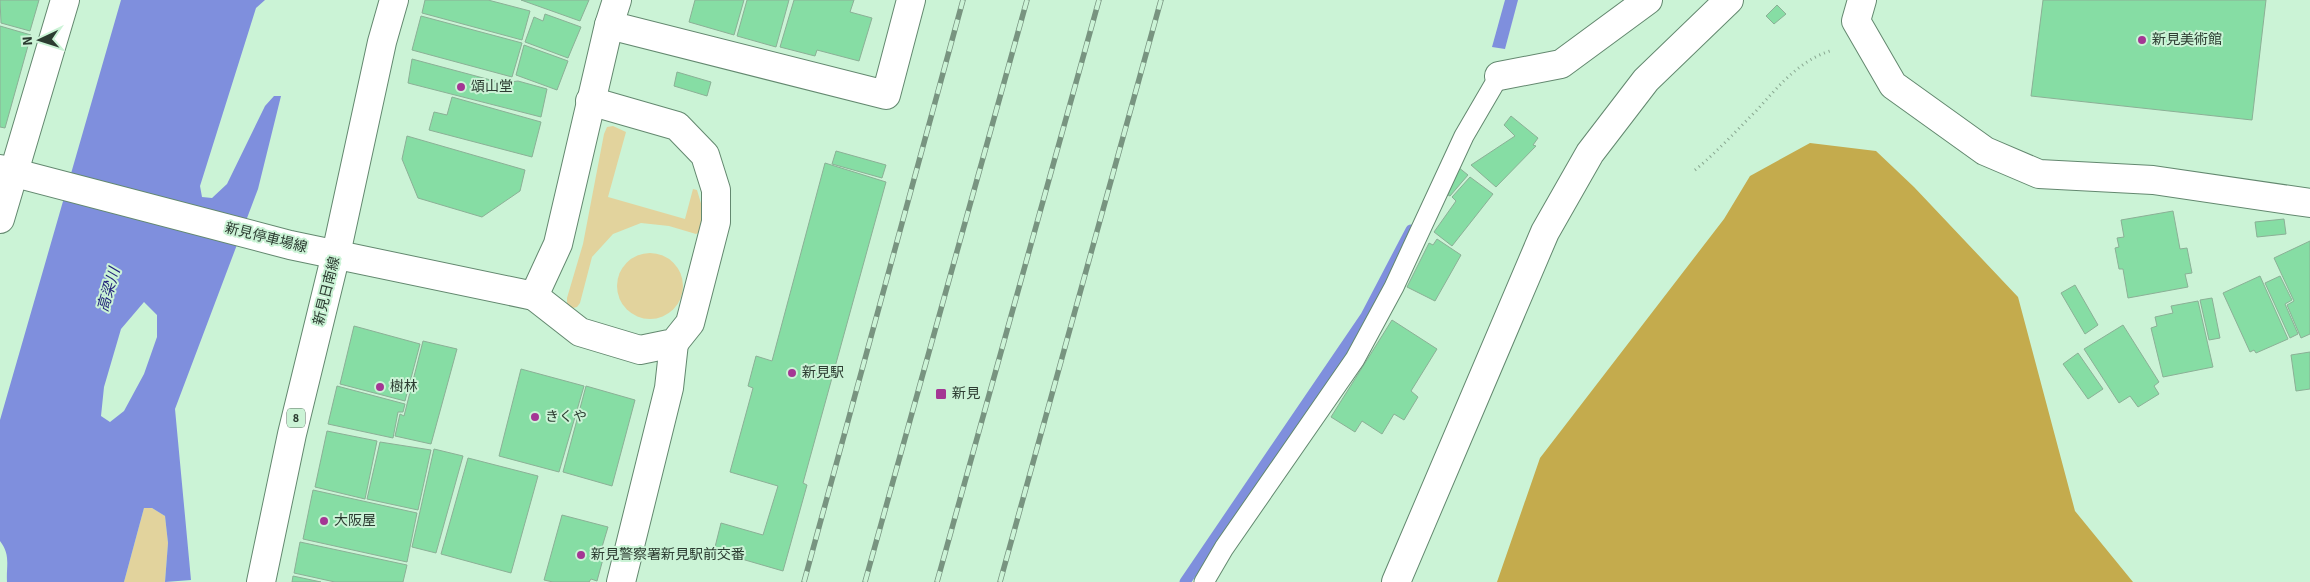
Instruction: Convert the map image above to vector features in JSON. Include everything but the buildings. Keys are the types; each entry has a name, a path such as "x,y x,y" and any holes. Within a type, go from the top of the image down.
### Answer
{"street":[{"path":"0,219 16,173 65,0"},
{"name":"新見日南線","path":"261,582 292,434 336,254 382,42 394,0"},
{"path":"618,0 608,25 558,244 534,296 580,332 640,350 674,343"},
{"path":"608,25 886,95 911,0"},
{"path":"1499,76 1561,64 1648,0"},
{"path":"1396,582 1545,232 1590,153 1646,80 1729,0"},
{"path":"1862,0 1856,21 1893,85 1985,151 2039,174 2153,180 2310,203"},
{"path":"590,101 677,126 704,155 716,190 716,222 690,324 674,343 669,388 621,582"},
{"name":"新見停車場線","path":"16,173 290,245 534,296"}],"lane":[{"path":"1204,582 1224,548 1355,359 1394,287 1464,136 1499,76"}],"path":[{"path":"1696,170 1716,153 1788,75 1817,55 1870,44"}],"shaded area":[{"path":"613,126 626,132 608,197 685,219 693,189 697,190 703,210 700,232 696,234 669,226 641,223 613,234 592,257 580,303 577,307 573,308 567,305 567,298 583,244 604,134 607,127"},
{"path":"1810,143 1876,151 1914,187 2018,297 2075,511 2133,582 1497,582 1540,458 1724,219 1750,176"},
{"path":"650,253 663,256 673,263 680,273 683,286 680,299 673,309 663,316 650,319 637,316 627,309 620,299 617,286 620,273 627,263 637,256"},
{"path":"144,508 152,508 165,516 168,543 165,582 124,582"}],"water":[{"name":"高梁川","path":"121,0 265,0 256,8 200,186 202,197 212,198 227,184 265,106 274,96 281,96 258,189 175,409 191,580 165,582 168,543 165,516 152,508 144,508 124,582 7,582 7,556 0,541 0,420","holes":["144,302 157,315 157,337 144,374 124,411 110,422 101,416 104,387 121,329"]},
{"path":"1505,0 1518,0 1505,49 1492,47"}],"waterway":[{"path":"1185,582 1366,316 1411,230"}],"railway":[{"path":"804,582 963,0"},
{"path":"865,582 1027,0"},
{"path":"937,582 1099,0"},
{"path":"1000,582 1161,0"}],"place":[{"name":"新見美術館","path":"2142,40"},
{"name":"頌山堂","path":"461,87"},
{"name":"新見駅","path":"792,373"},
{"name":"樹林","path":"380,387"},
{"name":"新見","path":"941,394"},
{"name":"きくや","path":"535,417"},
{"name":"大阪屋","path":"324,521"},
{"name":"新見警察署新見駅前交番","path":"581,555"}]}
